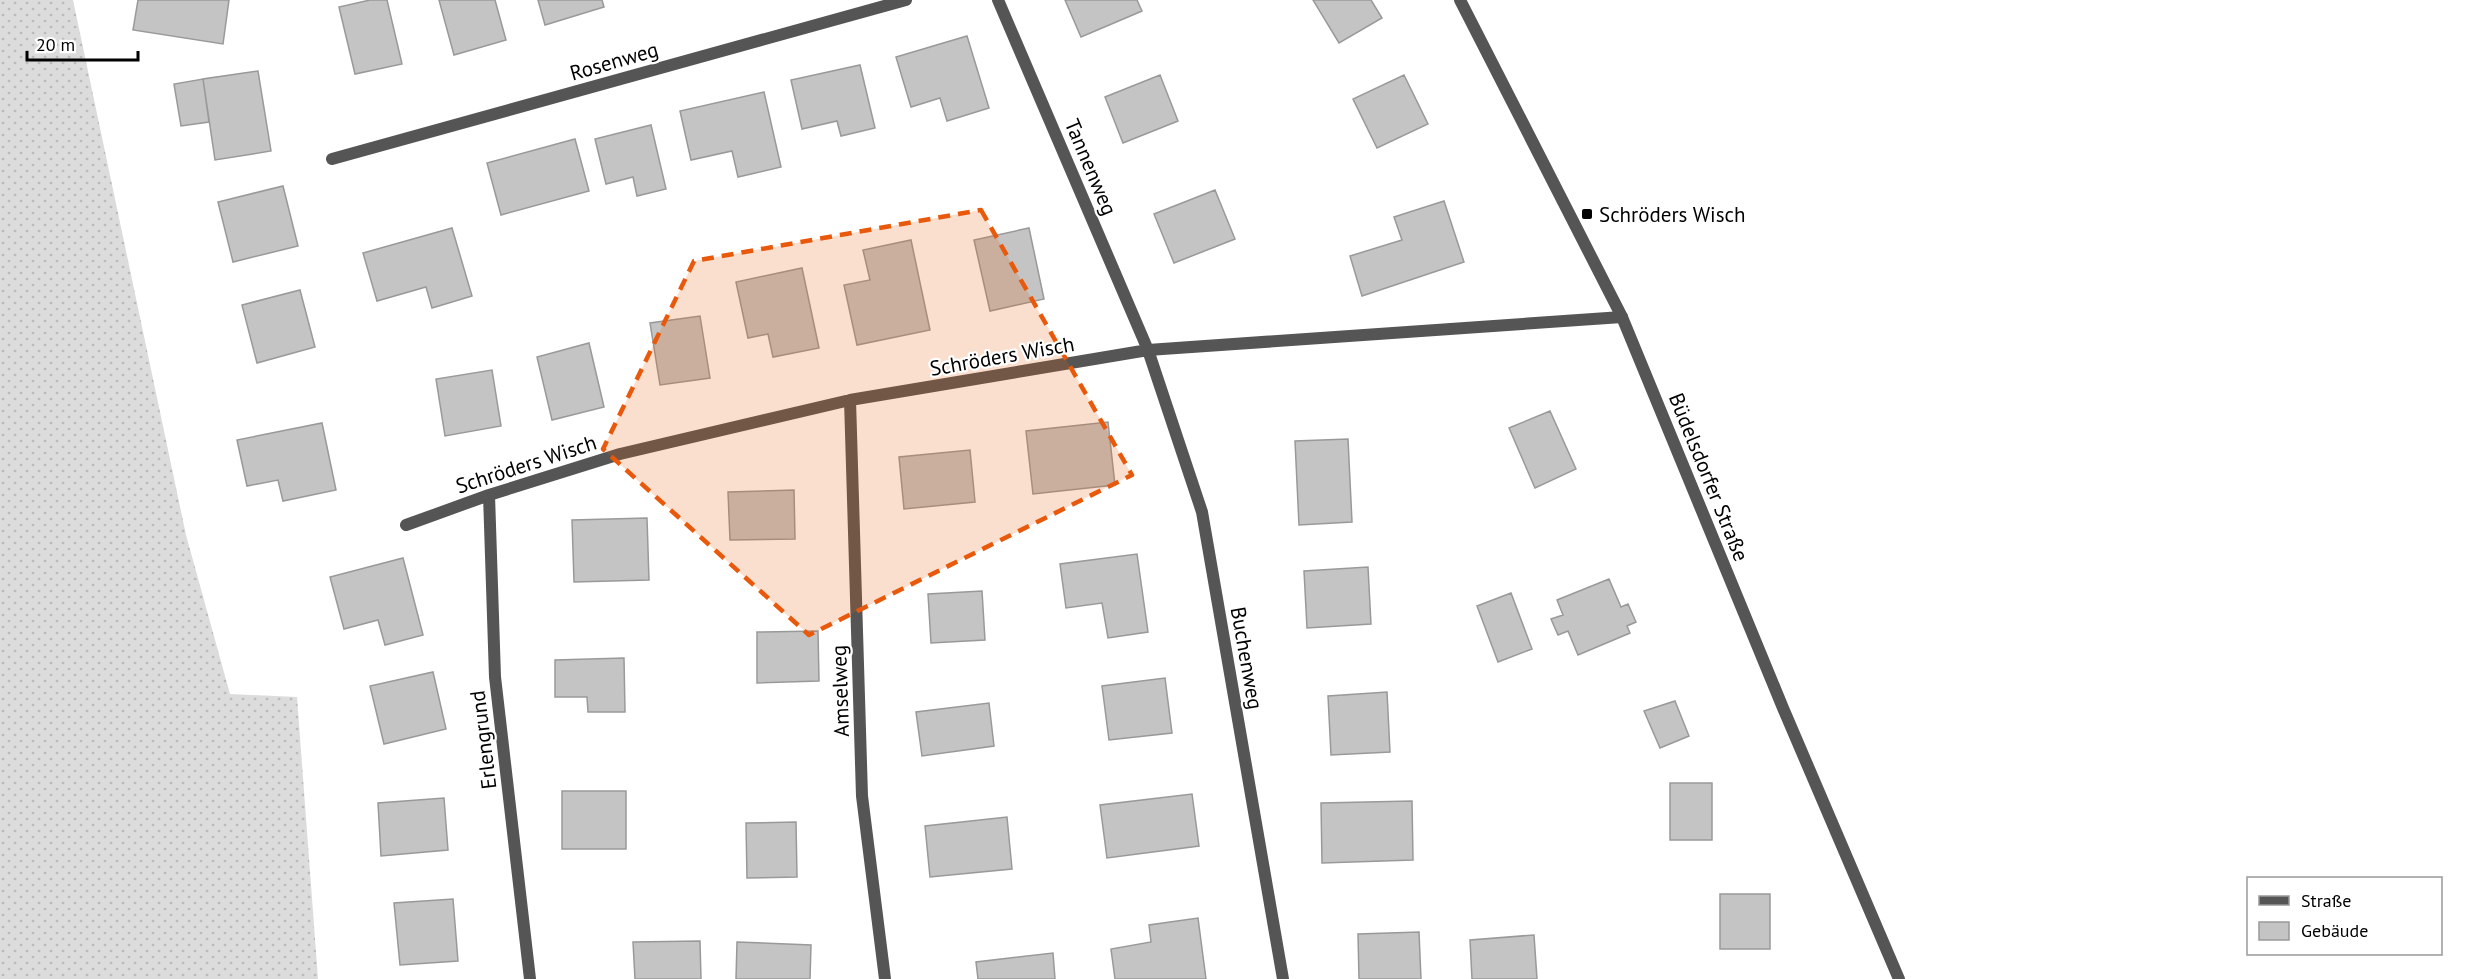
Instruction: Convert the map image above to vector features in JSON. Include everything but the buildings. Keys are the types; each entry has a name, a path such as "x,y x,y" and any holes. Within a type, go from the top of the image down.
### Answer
{"street":[{"name":"Rosenweg","path":"332,159 906,0"},
{"name":"Tannenweg","path":"998,0 1148,350"},
{"name":"Büdelsdorfer Straße","path":"1460,0 1622,317 1783,708 1899,979"},
{"name":"Schröders Wisch","path":"406,525 489,495 620,454 850,400 1148,350 1622,317"},
{"name":"Buchenweg","path":"1148,350 1202,512 1283,979"},
{"name":"Amselweg","path":"850,400 862,796 885,979"},
{"name":"Erlengrund","path":"489,495 495,677 530,979"}],"highlighted area":[{"path":"981,210 1132,475 809,635 603,449 694,261"}],"shaded area":[{"path":"0,0 73,0 186,535 230,694 297,697 318,979 0,979"}],"place":[{"name":"Schröders Wisch","path":"1587,214"}]}
